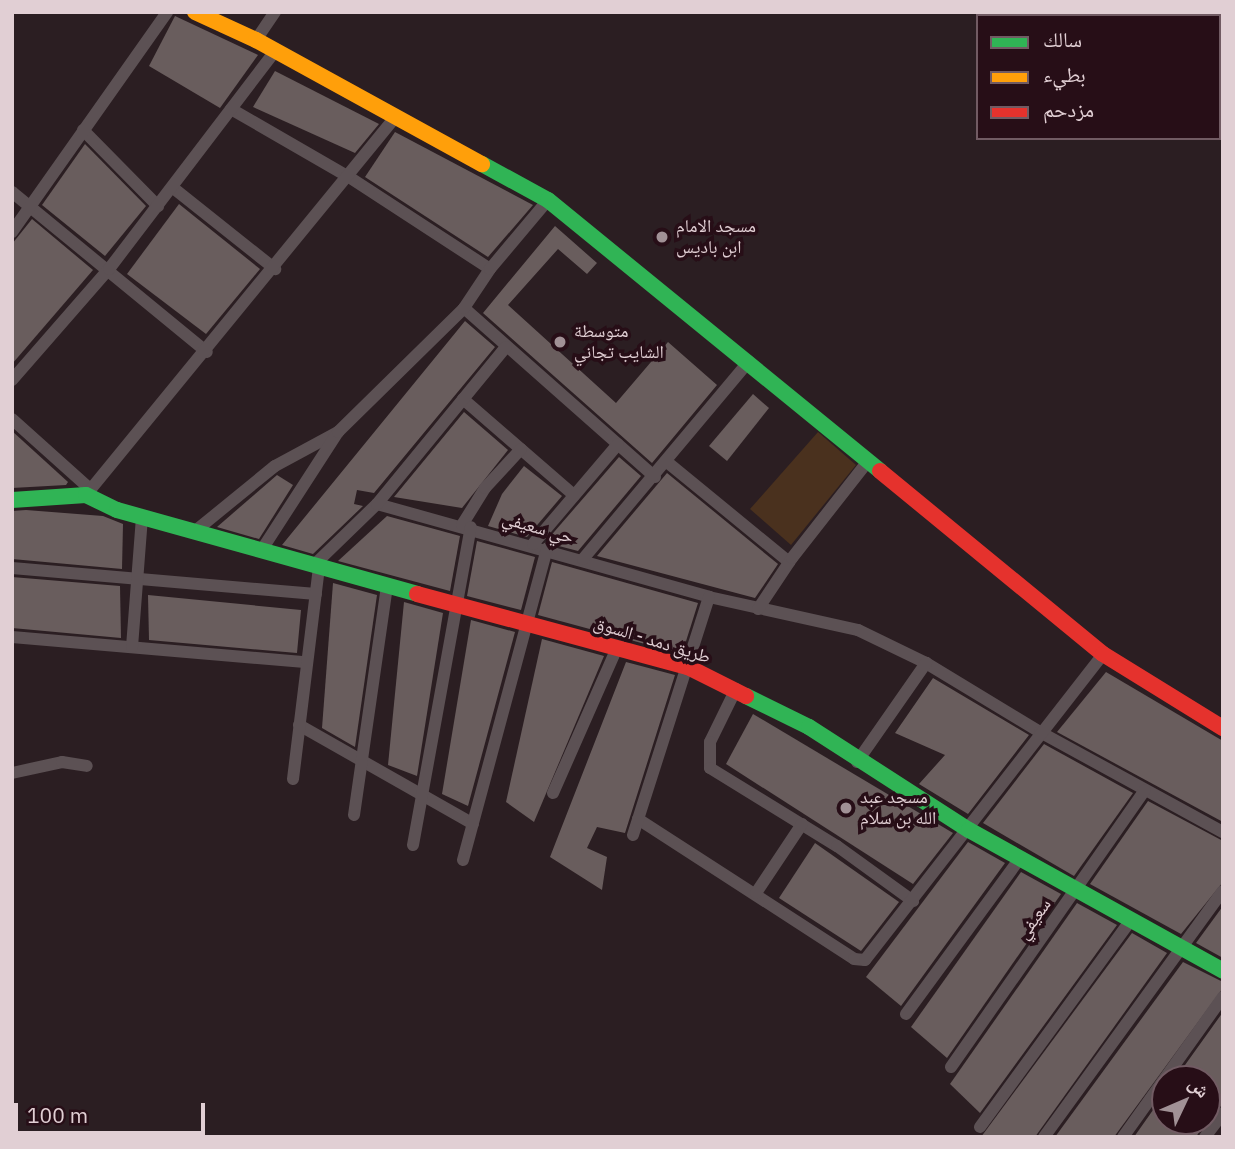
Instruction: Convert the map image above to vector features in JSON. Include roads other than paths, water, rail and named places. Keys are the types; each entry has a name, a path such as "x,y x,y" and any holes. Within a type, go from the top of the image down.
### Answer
{"main road":[{"path":"195,12 256,40 548,200 626,268 749,361 1103,654 1223,728"},
{"name":"طريق دمد - السوق","path":"12,499 89,493 142,517 316,567 457,602 688,667 809,727 969,830 1223,971"}],"street":[{"path":"12,232 167,12"},
{"path":"256,40 275,12"},
{"path":"12,380 110,269 275,51"},
{"path":"231,109 349,177 490,269"},
{"path":"12,419 89,493 275,269 349,177 361,155 395,118"},
{"path":"83,130 158,206"},
{"path":"172,187 275,269"},
{"path":"12,192 110,269 207,352"},
{"path":"261,551 338,432 464,308 490,269 548,200"},
{"path":"464,308 656,477"},
{"path":"293,779 305,662 316,593 316,567 377,504 506,346"},
{"name":"حي سعيفي","path":"377,504 583,559 656,477 749,361"},
{"path":"463,399 574,495"},
{"path":"194,532 275,466 338,432"},
{"path":"533,544 618,444"},
{"path":"413,845 457,602 466,526 485,488 521,449"},
{"path":"758,609 789,562 868,461"},
{"path":"667,462 789,562"},
{"path":"132,647 142,517"},
{"path":"463,860 529,623 547,548"},
{"path":"583,559 709,597 858,630 926,663 1040,732 1223,831"},
{"path":"12,568 316,593"},
{"path":"354,815 365,762 387,585"},
{"path":"632,835 709,597"},
{"path":"12,637 305,662"},
{"path":"553,793 617,648"},
{"path":"638,819 860,961 868,957 913,901 969,830 1040,732 1103,654"},
{"path":"858,761 926,663"},
{"path":"736,690 710,742 708,763 913,901"},
{"path":"299,725 423,798 473,824"},
{"path":"12,773 61,762 87,765"},
{"name":"سعيفي","path":"951,1067 1145,790"},
{"path":"756,893 802,824"},
{"path":"906,1014 1020,858"},
{"path":"1044,1137 1223,891"},
{"path":"980,1127 1131,920"},
{"path":"1123,1137 1223,997"},
{"path":"1205,1137 1223,1113"}],"place":[{"name":"مسجد الامام ابن باديس","path":"662,237"},
{"name":"متوسطة الشايب تجاني","path":"560,342"},
{"name":"مسجد عبد الله بن سلام","path":"846,808"}]}
